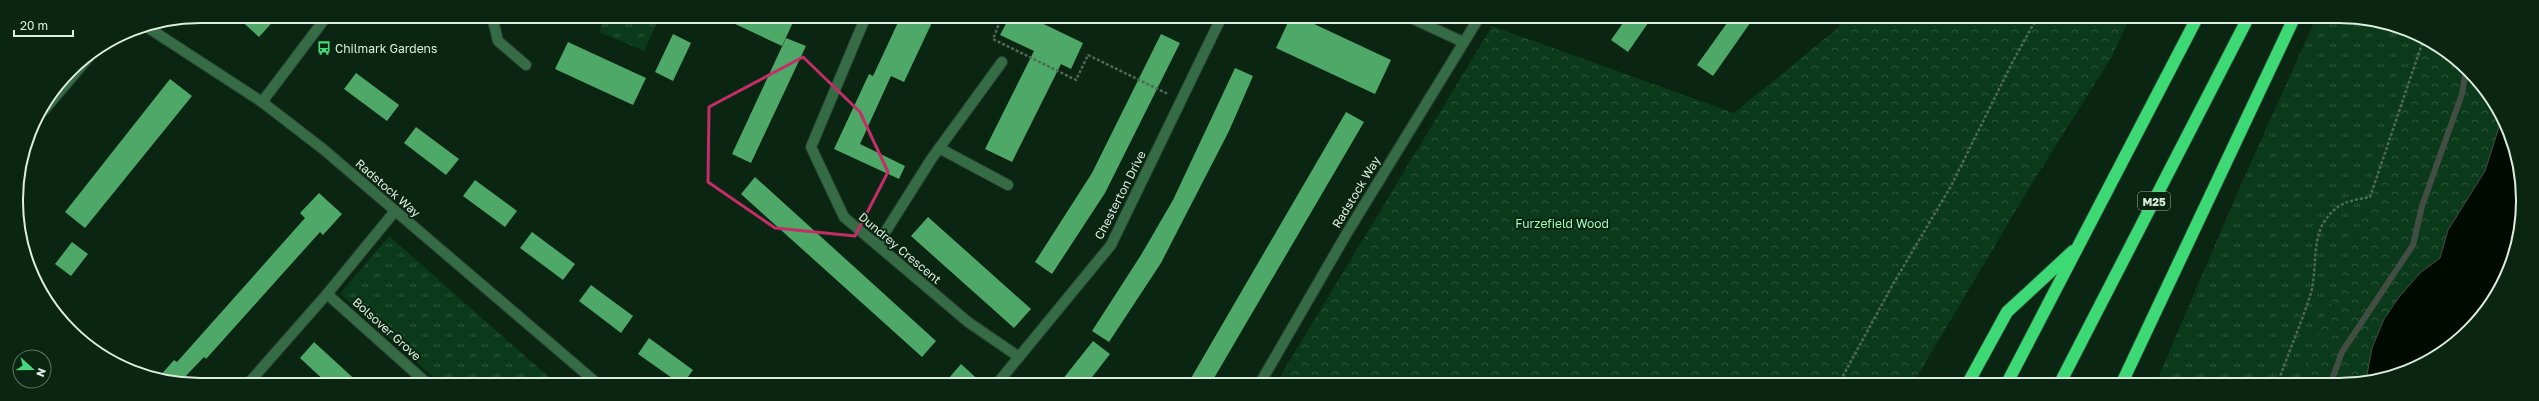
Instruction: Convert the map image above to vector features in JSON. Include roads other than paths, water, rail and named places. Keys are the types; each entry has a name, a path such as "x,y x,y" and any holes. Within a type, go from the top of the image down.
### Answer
{"highway":[{"path":"2010,378 2194,23"},
{"name":"M25","path":"2063,378 2245,23"},
{"path":"2124,378 2293,23"},
{"path":"1971,378 2007,312 2079,245"}],"street":[{"path":"262,102 322,23"},
{"path":"494,23 498,41 526,65"},
{"name":"Dundrey Crescent","path":"863,23 811,147 844,217 968,322 1019,357"},
{"name":"Chesterton Drive","path":"1002,378 1111,245 1219,23"},
{"path":"1422,23 1463,42"},
{"name":"Radstock Way","path":"1263,378 1347,233 1475,23"},
{"name":"Radstock Way","path":"152,30 262,102 323,149 591,378"},
{"path":"877,245 939,148 1002,62"},
{"path":"939,148 1008,185"},
{"path":"253,378 327,294 395,211"},
{"name":"Bolsover Grove","path":"327,294 421,378"}],"waterway":[{"path":"2333,378 2342,352 2413,245 2422,206 2462,94 2465,76"}],"place":[{"name":"Chilmark Gardens","path":"324,48"}],"park label":[{"name":"Furzefield Wood","path":"1562,223"}]}
